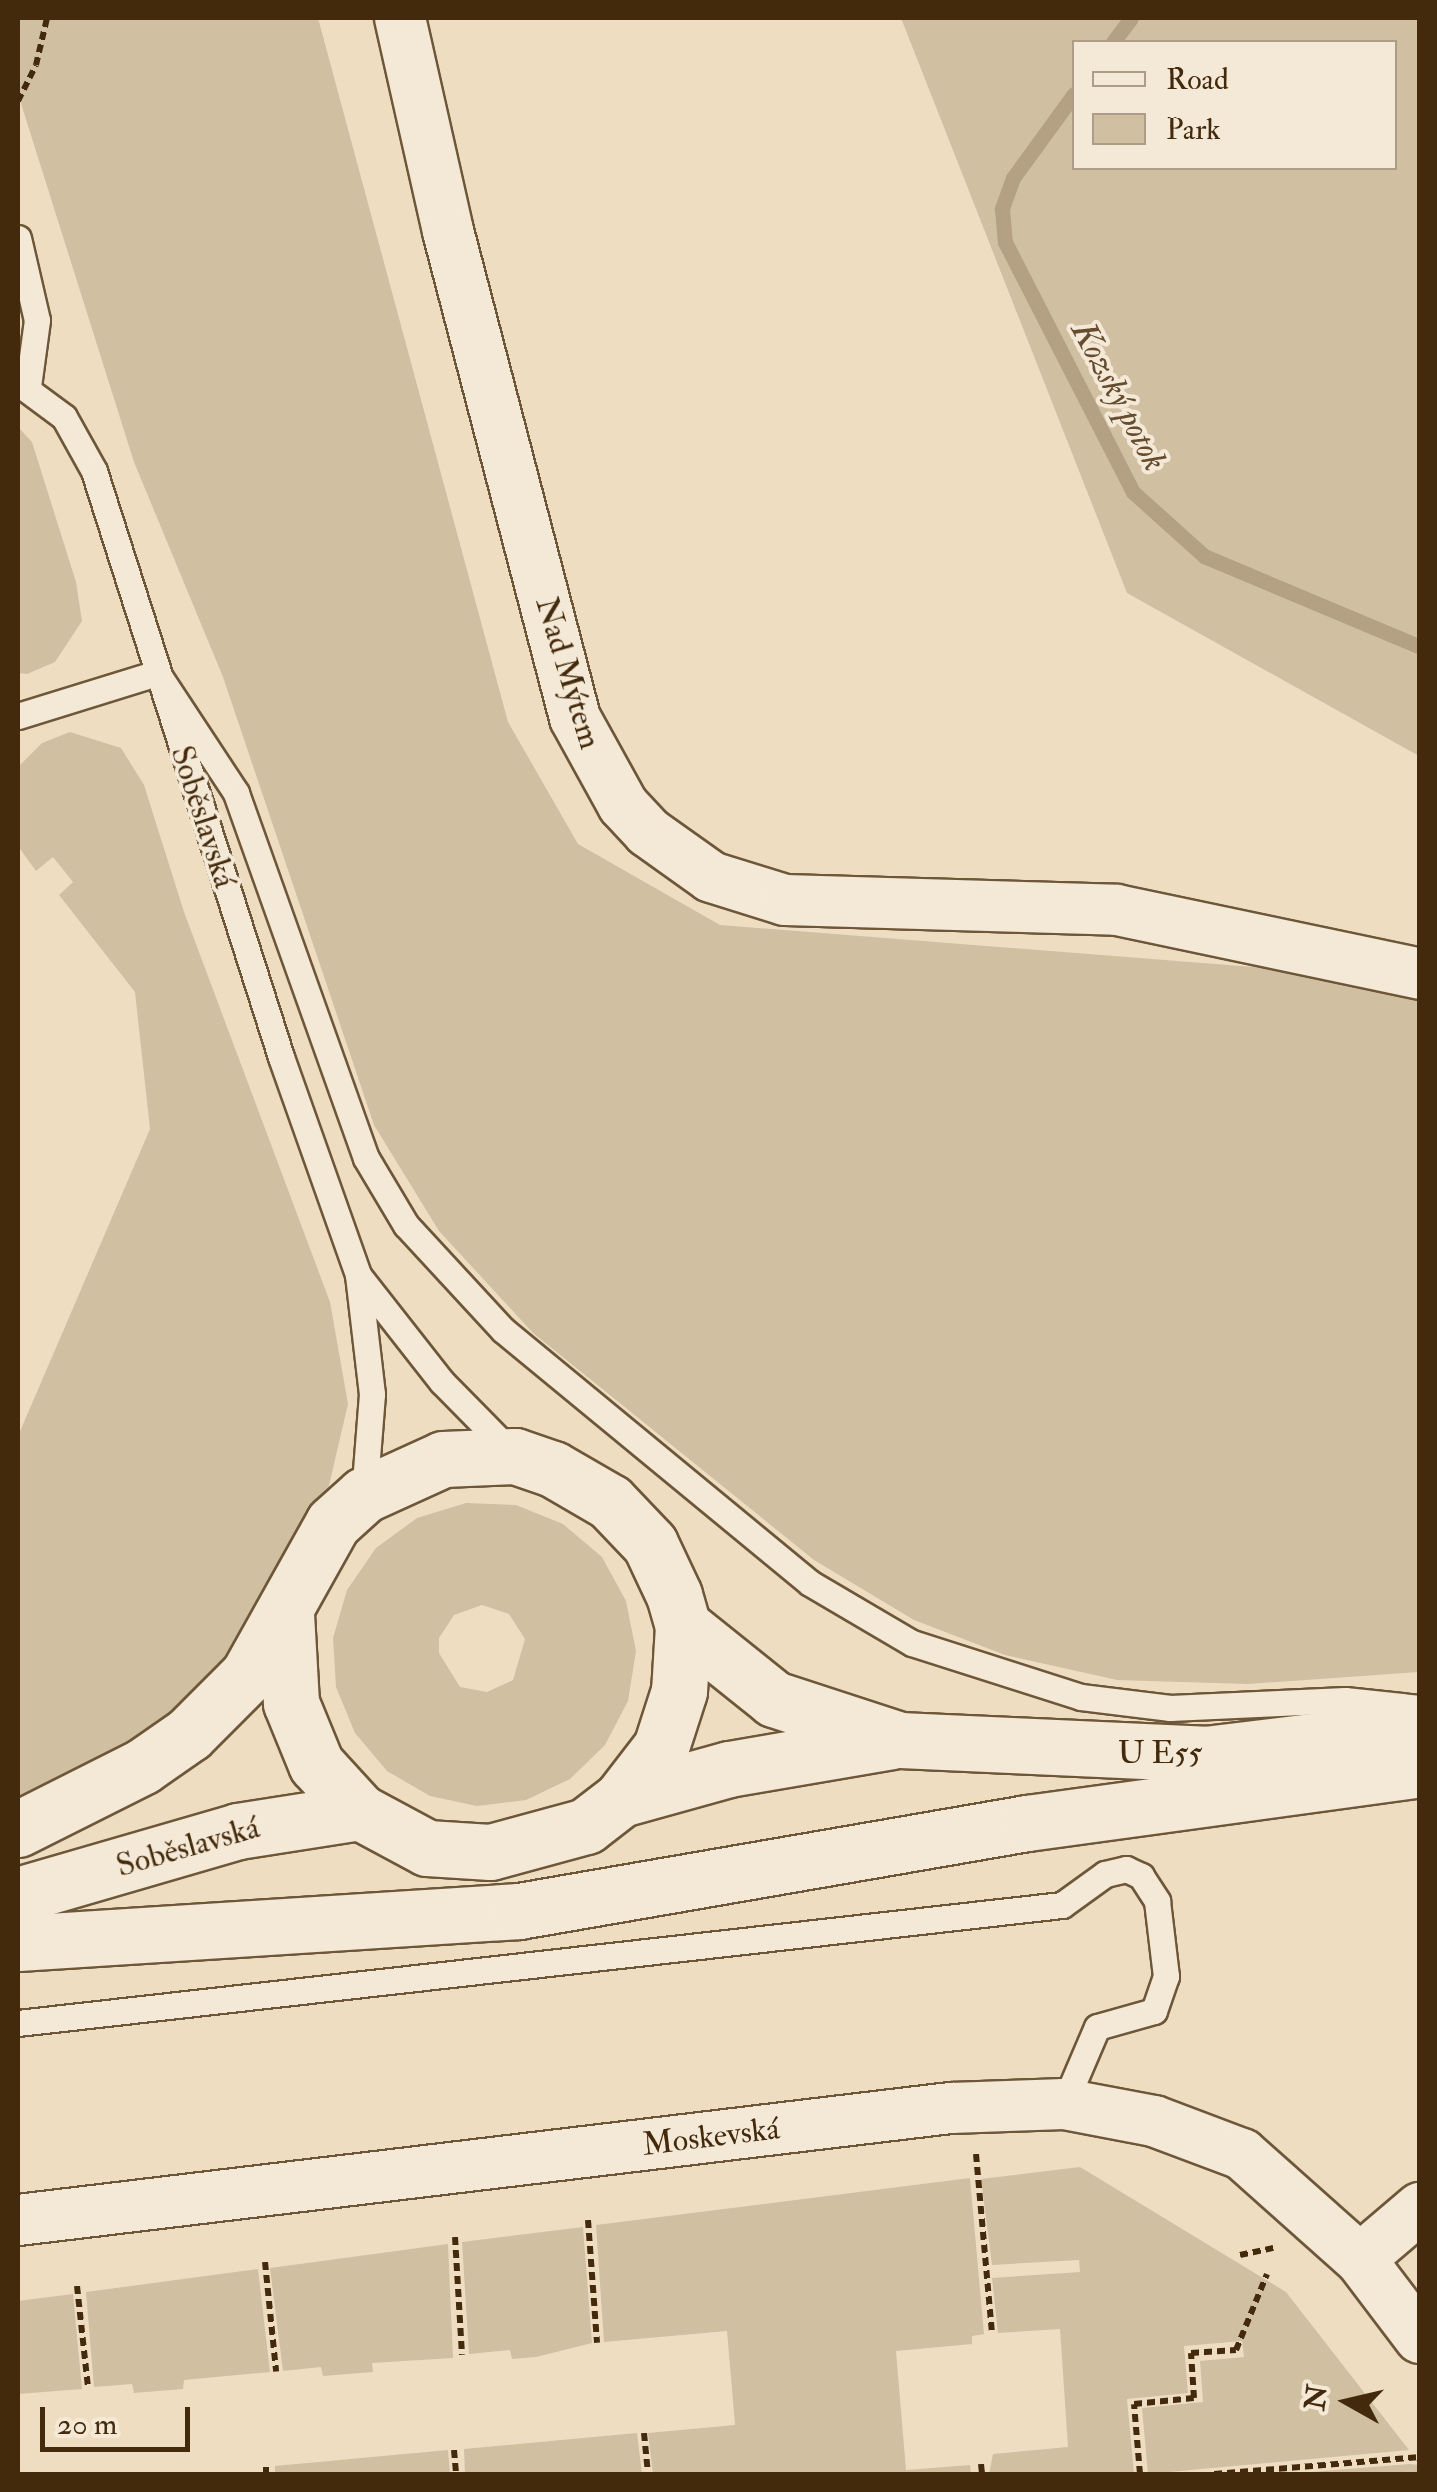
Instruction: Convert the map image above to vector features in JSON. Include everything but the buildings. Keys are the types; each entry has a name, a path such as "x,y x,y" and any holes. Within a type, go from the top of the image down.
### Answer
{"main road":[{"name":"Soběslavská","path":"18,1829 128,1774 189,1734 248,1675 286,1614 304,1566 333,1524 364,1495 443,1459 515,1456 553,1469 610,1502 650,1544 682,1626 679,1691 662,1746 621,1798 586,1826 490,1852 427,1848 360,1812 336,1790 300,1732 286,1663 286,1614"},
{"path":"682,1626 774,1700 900,1740"},
{"name":"U E55","path":"900,1740 1205,1754 1420,1728"},
{"path":"621,1798 729,1769 900,1740"},
{"path":"18,1942 519,1911 1027,1823 1420,1768"},
{"name":"Soběslavská","path":"18,1896 238,1831 360,1812"}],"street":[{"name":"Nad Mýtem","path":"400,18 448,231 575,718 622,804 648,832 710,877 786,900 1117,910 1420,974"},
{"name":"Moskevská","path":"18,2220 950,2108 1064,2104 1154,2121 1242,2154 1360,2258 1420,2338"},
{"path":"1360,2258 1420,2208"}],"lane":[{"path":"18,238 37,320 23,385"},
{"name":"Soběslavská","path":"23,385 50,401 80,440 358,1276 372,1394 364,1495"},
{"path":"18,716 158,674 236,792 366,1158 397,1212 504,1330 744,1532 858,1615 912,1643 1027,1684 1170,1708 1344,1700 1420,1708"},
{"name":"Soběslavská","path":"358,1276 442,1382 515,1456"},
{"path":"18,2023 1062,1905 1105,1874 1133,1871 1157,1901 1166,1976 1154,2011 1097,2027 1064,2104"}],"path":[{"path":"18,101 36,64 46,18"},
{"path":"976,2142 992,2334"},
{"path":"588,2220 597,2342"},
{"path":"455,2237 462,2355"},
{"path":"265,2262 276,2372"},
{"path":"1140,2474 1134,2404 1194,2398 1191,2353 1236,2350 1267,2274"},
{"path":"77,2286 88,2388"},
{"path":"644,2433 648,2474"},
{"path":"454,2450 456,2474"},
{"path":"1214,2474 1420,2457"},
{"path":"981,2464 982,2474"}],"green space":[{"path":"18,18 318,18 508,722 578,844 720,925 1419,980 1419,1672 1248,1684 1117,1680 1005,1655 914,1620 814,1560 533,1333 439,1231 374,1125 223,677 134,462 18,94"},
{"path":"901,18 1419,18 1419,756 1127,593"},
{"path":"18,427 32,442 76,582 82,621 55,662 27,674 18,673"},
{"path":"70,732 121,748 144,785 184,912 330,1302 348,1404 327,1494 219,1674 149,1734 18,1805 18,1436 150,1129 135,992 59,895 73,882 53,857 36,871 18,846 19,766 42,743"},
{"path":"466,1503 516,1505 563,1524 602,1557 626,1601 636,1651 628,1701 605,1745 570,1779 526,1800 477,1806 430,1796 387,1771 355,1733 336,1687 333,1638 347,1590 376,1548 417,1518","holes":["482,1605 509,1614 525,1639 513,1680 487,1692 460,1687 439,1653 439,1638 454,1615"]},
{"path":"1080,2167 1286,2292 1409,2450 1148,2474 1142,2408 1203,2402 1200,2361 1244,2357 1242,2341 1184,2346 1188,2393 1127,2399 1134,2474 989,2474 993,2454 1068,2447 1060,2329 998,2333 992,2278 1080,2272 1079,2260 992,2265 981,2179"},
{"path":"970,2178 984,2334 972,2336 972,2344 896,2351 906,2470 970,2465 971,2474 653,2474 648,2433 735,2425 727,2331 604,2342 596,2225"},
{"path":"583,2227 592,2343 536,2357 512,2359 510,2350 469,2354 462,2242"},
{"path":"448,2244 453,2358 372,2363 373,2372 323,2376 321,2367 283,2371 270,2268"},
{"path":"258,2269 270,2372 184,2380 183,2389 134,2393 132,2384 94,2387 86,2292"},
{"path":"73,2294 82,2389 18,2394 18,2301"},
{"path":"637,2433 642,2474 465,2474 464,2449"},
{"path":"448,2450 450,2474 275,2474 275,2466"},
{"path":"1419,2465 1419,2474 1286,2474"}],"waterway":[{"name":"Kozský potok","path":"1114,40 1131,18"},
{"name":"Kozský potok","path":"1072,97 1013,178 1002,209 1005,242 1133,492 1204,556 1420,647"}]}
